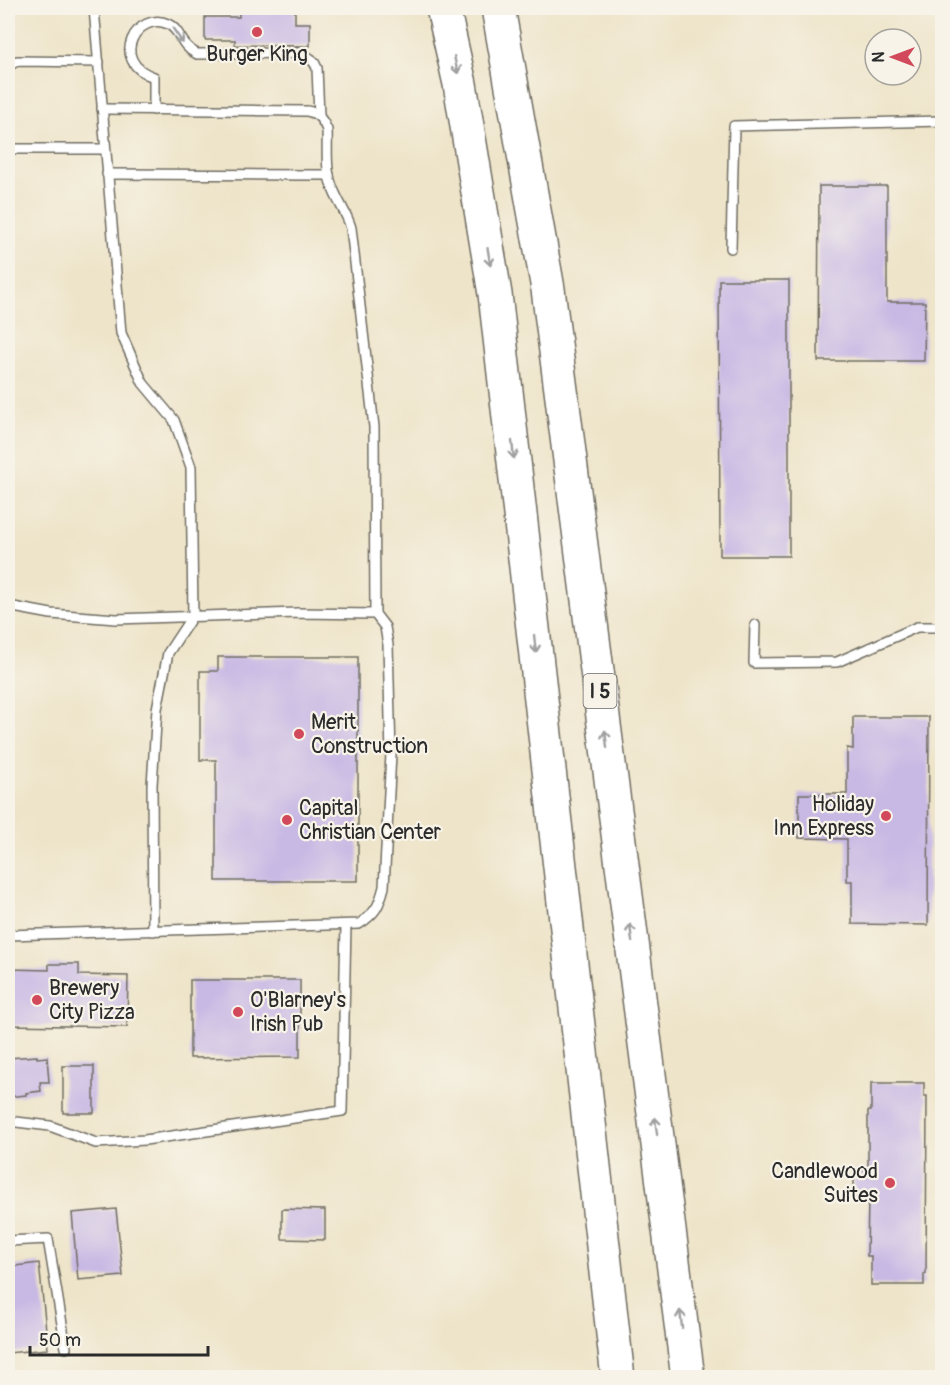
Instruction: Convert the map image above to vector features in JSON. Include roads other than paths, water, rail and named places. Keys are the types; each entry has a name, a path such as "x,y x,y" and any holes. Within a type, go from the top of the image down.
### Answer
{"highway":[{"path":"444,8 460,84 495,294 618,1377"},
{"name":"I 5","path":"498,8 550,301 688,1377"}],"lane":[{"path":"94,8 121,333 143,383 174,420 191,467 193,615 168,653 157,709 152,785 153,931"},
{"path":"8,935 359,924 370,917 379,906 384,887 391,754 388,645 385,627 375,614 374,427 351,228 329,175 327,130 319,116 317,68 309,56 300,53 197,54 185,46 170,25 162,22 152,23 138,30 132,37 129,48 135,67 154,77 154,110"},
{"path":"8,66 17,61 99,62"},
{"path":"102,109 307,111 319,116"},
{"path":"731,248 734,126 942,121"},
{"path":"8,149 105,149"},
{"path":"107,174 329,175"},
{"path":"8,606 51,614 116,619 193,615 375,614"},
{"path":"755,625 754,663 837,662 917,627 942,627"},
{"path":"8,1121 50,1126 96,1143 145,1140 342,1111 346,925"},
{"path":"8,1241 48,1239 66,1348"}],"place":[{"name":"Burger King","path":"257,32"},
{"name":"Merit Construction","path":"299,734"},
{"name":"Holiday Inn Express","path":"886,816"},
{"name":"Capital Christian Center","path":"287,820"},
{"name":"Brewery City Pizza","path":"37,1000"},
{"name":"O'Blarney's Irish Pub","path":"238,1012"},
{"name":"Candlewood Suites","path":"890,1183"}]}
